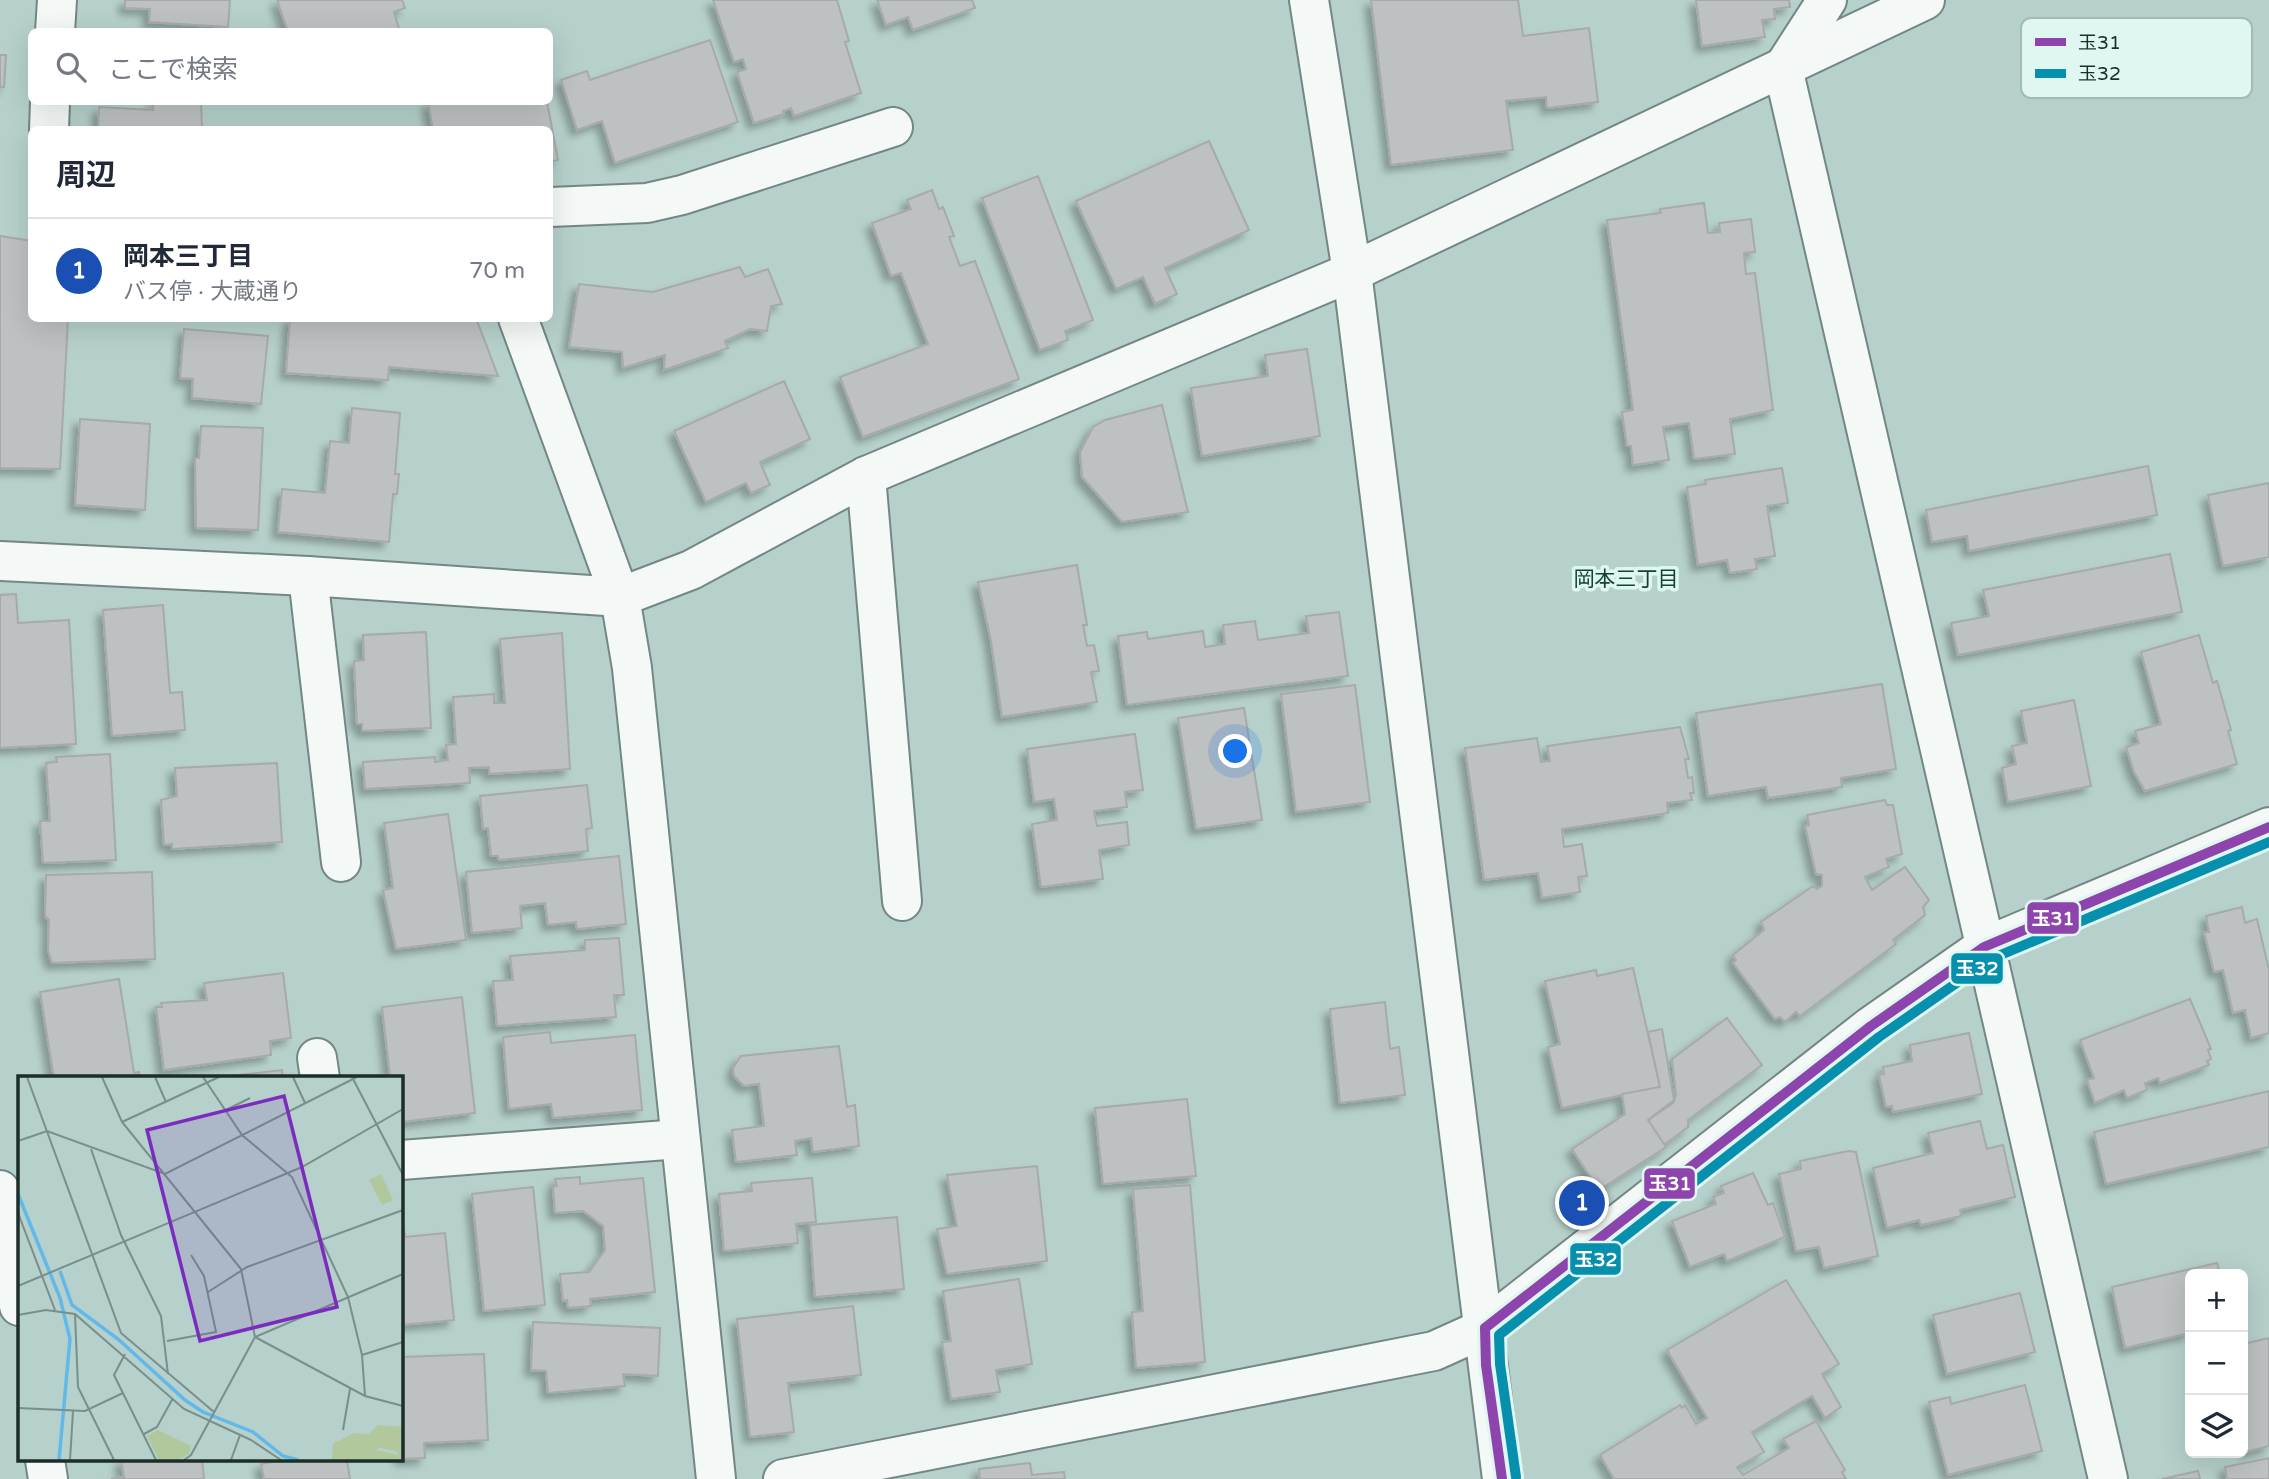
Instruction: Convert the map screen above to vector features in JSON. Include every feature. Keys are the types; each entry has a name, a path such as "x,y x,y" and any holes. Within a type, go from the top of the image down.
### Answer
{"street":[{"path":"55,28 57,0"},
{"path":"1310,0 1352,272 1502,1479"},
{"path":"1826,0 1783,68 2108,1479"},
{"path":"0,561 308,576 620,597 691,570 866,476 1352,272 1925,0"},
{"path":"48,126 50,105"},
{"path":"553,207 647,203 682,195 893,127"},
{"path":"519,322 620,597 632,668 716,1479"},
{"path":"866,476 902,901"},
{"path":"308,576 341,862"},
{"path":"783,1479 1434,1351 1485,1328 1871,1026 1984,947 2269,829"},
{"path":"402,1160 680,1139"},
{"path":"0,1190 18,1300"}],"building":[{"path":"125,0 230,0 228,27 149,22 150,9 125,8"},
{"path":"277,0 402,0 405,8 394,12 399,28 287,28"},
{"path":"713,0 837,0 849,41 845,42 861,93 794,116 791,108 783,111 784,114 754,123 737,72 746,69 743,59 734,62"},
{"path":"877,0 972,0 975,8 913,30 908,17 886,25"},
{"path":"1371,0 1518,0 1523,36 1589,28 1598,102 1547,108 1546,97 1506,101 1513,150 1391,165"},
{"path":"1696,0 1789,0 1790,7 1774,9 1775,19 1762,20 1765,37 1702,46"},
{"path":"710,40 738,122 615,163 602,121 577,130 561,80 587,71 590,80"},
{"path":"0,55 6,55 4,87 0,87"},
{"path":"153,105 201,105 202,126 98,126 99,107 153,110"},
{"path":"429,105 548,105 552,126 432,126"},
{"path":"553,134 558,160 553,161"},
{"path":"1209,141 1249,230 1165,268 1177,294 1155,304 1143,277 1116,289 1076,201"},
{"path":"1038,176 1093,320 1065,331 1068,340 1040,350 982,198"},
{"path":"932,190 939,209 943,207 954,236 949,237 960,266 975,261 1019,379 863,437 840,377 928,344 901,273 891,276 872,223 911,209 907,200"},
{"path":"1704,203 1708,233 1720,232 1719,223 1751,219 1755,252 1744,253 1746,274 1755,273 1773,410 1730,419 1735,454 1694,459 1689,423 1663,427 1669,460 1633,465 1622,412 1633,410 1607,220 1661,213 1660,209"},
{"path":"0,236 28,240 28,322 68,322 60,469 0,468"},
{"path":"740,267 745,277 768,269 782,304 771,306 767,331 750,329 725,341 728,348 664,370 665,355 623,368 622,352 569,347 579,284 653,292"},
{"path":"290,322 478,322 498,376 389,367 388,380 286,373"},
{"path":"184,329 268,336 261,404 192,398 193,379 180,378"},
{"path":"1307,349 1320,436 1202,456 1191,388 1268,376 1265,355"},
{"path":"784,381 810,439 760,462 770,485 751,493 746,483 706,502 674,431"},
{"path":"1162,405 1188,512 1122,522 1082,477 1080,452 1093,427 1105,420"},
{"path":"352,408 400,413 395,474 399,474 397,494 393,494 389,542 278,532 282,489 325,493 330,441 349,443"},
{"path":"80,419 150,424 145,510 75,505"},
{"path":"201,426 263,428 258,530 196,528 195,458 199,458"},
{"path":"2148,466 2157,515 1969,551 1967,536 1932,542 1926,510"},
{"path":"1782,468 1788,503 1767,506 1775,556 1755,559 1757,569 1730,573 1727,560 1698,565 1687,487 1706,484 1705,480"},
{"path":"2269,483 2269,557 2223,566 2208,495"},
{"path":"2170,554 2182,612 1958,655 1951,623 1989,616 1983,590"},
{"path":"1077,565 1087,625 1083,625 1087,646 1094,645 1099,671 1091,672 1097,702 1002,717 991,641 978,582"},
{"path":"16,594 18,623 69,620 76,744 0,748 0,595"},
{"path":"163,605 170,693 182,692 185,730 112,736 103,610"},
{"path":"1339,612 1348,676 1127,705 1118,636 1147,632 1148,639 1203,631 1205,647 1225,644 1223,625 1255,621 1258,640 1309,633 1306,616"},
{"path":"426,632 431,728 362,731 362,724 357,724 354,661 364,660 363,635"},
{"path":"562,633 570,769 489,774 489,767 469,768 470,783 365,789 363,762 435,757 435,762 448,760 446,745 456,744 453,697 494,694 494,703 505,703 500,639"},
{"path":"2199,635 2213,683 2217,681 2231,730 2228,731 2237,764 2145,791 2134,772 2126,747 2139,743 2135,731 2161,724 2141,652"},
{"path":"1882,684 1896,769 1841,778 1842,787 1768,798 1766,787 1708,796 1696,713"},
{"path":"1355,685 1370,802 1296,812 1281,694"},
{"path":"2074,700 2091,786 2008,802 2002,768 2016,764 2012,746 2027,743 2021,711"},
{"path":"1244,708 1262,820 1196,829 1178,718"},
{"path":"1680,727 1689,759 1685,759 1688,778 1692,777 1692,800 1667,803 1668,813 1562,829 1564,847 1582,844 1587,876 1578,877 1580,892 1542,898 1538,873 1484,880 1465,748 1537,738 1541,762 1550,761 1547,746"},
{"path":"1135,734 1143,790 1125,792 1127,807 1094,811 1097,826 1127,822 1129,845 1099,850 1103,879 1041,887 1032,824 1057,820 1054,799 1034,802 1027,749"},
{"path":"110,754 116,860 43,863 40,821 50,821 46,763 57,762 56,757"},
{"path":"277,763 282,842 172,849 172,844 164,845 161,800 177,796 175,768"},
{"path":"587,785 592,828 586,829 588,851 499,860 498,856 491,856 488,828 483,829 480,796"},
{"path":"1885,800 1887,805 1893,805 1902,854 1886,859 1889,867 1865,877 1872,890 1905,867 1929,900 1923,907 1925,915 1893,940 1896,944 1800,1016 1796,1012 1785,1022 1780,1017 1775,1019 1733,963 1736,960 1733,955 1764,930 1761,922 1813,886 1817,889 1822,886 1822,875 1816,874 1805,826 1809,825 1807,815"},
{"path":"448,814 466,940 396,949 383,890 393,888 384,823"},
{"path":"619,856 626,924 577,929 576,922 548,925 545,903 520,906 522,928 472,933 466,872"},
{"path":"152,872 155,959 52,963 48,950 49,920 45,916 46,875"},
{"path":"2242,907 2245,923 2257,919 2269,970 2269,1033 2251,1038 2245,1010 2233,1013 2223,970 2214,972 2204,932 2209,932 2206,916"},
{"path":"619,938 624,995 614,995 616,1017 497,1026 493,981 513,980 510,956 585,950 585,940"},
{"path":"1633,968 1660,1087 1562,1108 1548,1047 1560,1044 1545,981 1596,970 1597,976"},
{"path":"283,973 291,1038 270,1041 271,1055 164,1070 156,1007 162,1007 161,1003 207,1000 204,983"},
{"path":"119,979 134,1073 139,1072 140,1076 54,1076 40,992"},
{"path":"462,997 475,1113 402,1122 402,1076 390,1076 382,1007"},
{"path":"2190,999 2211,1049 2208,1050 2211,1059 2207,1061 2209,1065 2160,1083 2158,1078 2145,1083 2147,1090 2127,1098 2124,1090 2095,1103 2087,1080 2094,1078 2080,1040"},
{"path":"1385,1002 1390,1049 1399,1047 1405,1095 1340,1103 1330,1009"},
{"path":"1727,1018 1762,1065 1688,1120 1688,1127 1664,1145 1648,1120 1673,1103 1676,1095 1672,1059"},
{"path":"1662,1029 1674,1100 1648,1120 1666,1147 1599,1190 1572,1149 1625,1114 1622,1094 1660,1087 1648,1032"},
{"path":"550,1032 551,1043 635,1035 642,1110 553,1118 551,1104 509,1109 503,1037"},
{"path":"1969,1033 1982,1094 1893,1112 1892,1106 1886,1107 1879,1075 1884,1074 1883,1067 1912,1061 1910,1045"},
{"path":"839,1046 847,1107 855,1105 859,1146 813,1152 811,1138 795,1141 797,1155 736,1162 732,1130 764,1126 759,1084 744,1086 734,1076 733,1068 741,1056"},
{"path":"282,1070 283,1076 230,1076"},
{"path":"2269,1091 2269,1147 2106,1184 2094,1132"},
{"path":"1187,1099 1196,1176 1103,1184 1095,1108"},
{"path":"1980,1121 1987,1149 2003,1145 2015,1197 1960,1210 1961,1216 1921,1225 1919,1220 1887,1228 1873,1168 1933,1153 1928,1133"},
{"path":"1848,1151 1856,1152 1878,1256 1824,1268 1819,1247 1796,1251 1779,1174 1801,1169 1800,1161"},
{"path":"1037,1166 1047,1261 947,1274 937,1229 957,1226 947,1175"},
{"path":"1753,1173 1768,1205 1773,1203 1785,1237 1727,1261 1724,1254 1690,1267 1672,1221 1716,1204 1713,1197 1724,1193 1721,1186"},
{"path":"580,1177 580,1184 643,1178 655,1292 590,1299 591,1306 568,1308 567,1300 563,1301 560,1274 589,1272 605,1250 603,1226 583,1211 555,1213 555,1179"},
{"path":"812,1178 816,1222 796,1224 798,1243 724,1251 719,1194 752,1191 751,1183"},
{"path":"1190,1185 1205,1362 1136,1368 1132,1312 1143,1311 1133,1189"},
{"path":"533,1187 545,1305 484,1311 472,1194"},
{"path":"402,1217 405,1237 445,1233 454,1320 402,1325"},
{"path":"897,1217 904,1289 815,1297 810,1225"},
{"path":"2217,1263 2219,1269 2191,1269"},
{"path":"2185,1270 2185,1334 2125,1348 2112,1287"},
{"path":"1019,1279 1032,1364 996,1370 1000,1392 951,1399 942,1342 951,1341 943,1291"},
{"path":"1786,1280 1839,1364 1822,1374 1841,1407 1825,1418 1812,1396 1752,1432 1764,1452 1737,1467 1743,1475 1789,1448 1783,1439 1816,1421 1845,1470 1842,1472 1846,1479 1614,1479 1600,1455 1680,1405 1682,1408 1685,1405 1696,1424 1707,1418 1667,1350"},
{"path":"2020,1293 2035,1352 1947,1374 1933,1315"},
{"path":"853,1306 861,1375 788,1383 794,1432 750,1437 737,1319"},
{"path":"533,1322 660,1328 658,1376 623,1374 625,1386 548,1393 546,1371 531,1370"},
{"path":"2269,1338 2269,1446 2248,1451 2248,1395 2248,1343"},
{"path":"484,1354 488,1440 424,1443 425,1458 402,1459 402,1357"},
{"path":"2025,1385 2042,1451 1948,1475 1929,1402 1950,1397 1951,1404"},
{"path":"2269,1458 2269,1479 2227,1479 2225,1467"},
{"path":"121,1462 202,1462 204,1479 111,1479 124,1477"},
{"path":"347,1462 350,1479 264,1479 261,1464"},
{"path":"1030,1463 1032,1475 1064,1472 1065,1479 980,1479 979,1469"},
{"path":"2198,1471 2200,1479 2162,1479"}],"transit line":[{"name":"玉31","path":"1485,1328 1871,1026 1984,947 2269,827"},
{"name":"玉32","path":"1516,1477 1500,1364 1499,1335 1879,1037 1991,959 2269,842"},
{"name":"玉31","path":"1485,1328 1486,1365 1502,1479"}],"place":[{"name":"岡本三丁目","path":"1582,1203"}],"district":[{"name":"岡本三丁目","path":"1626,579"}]}
